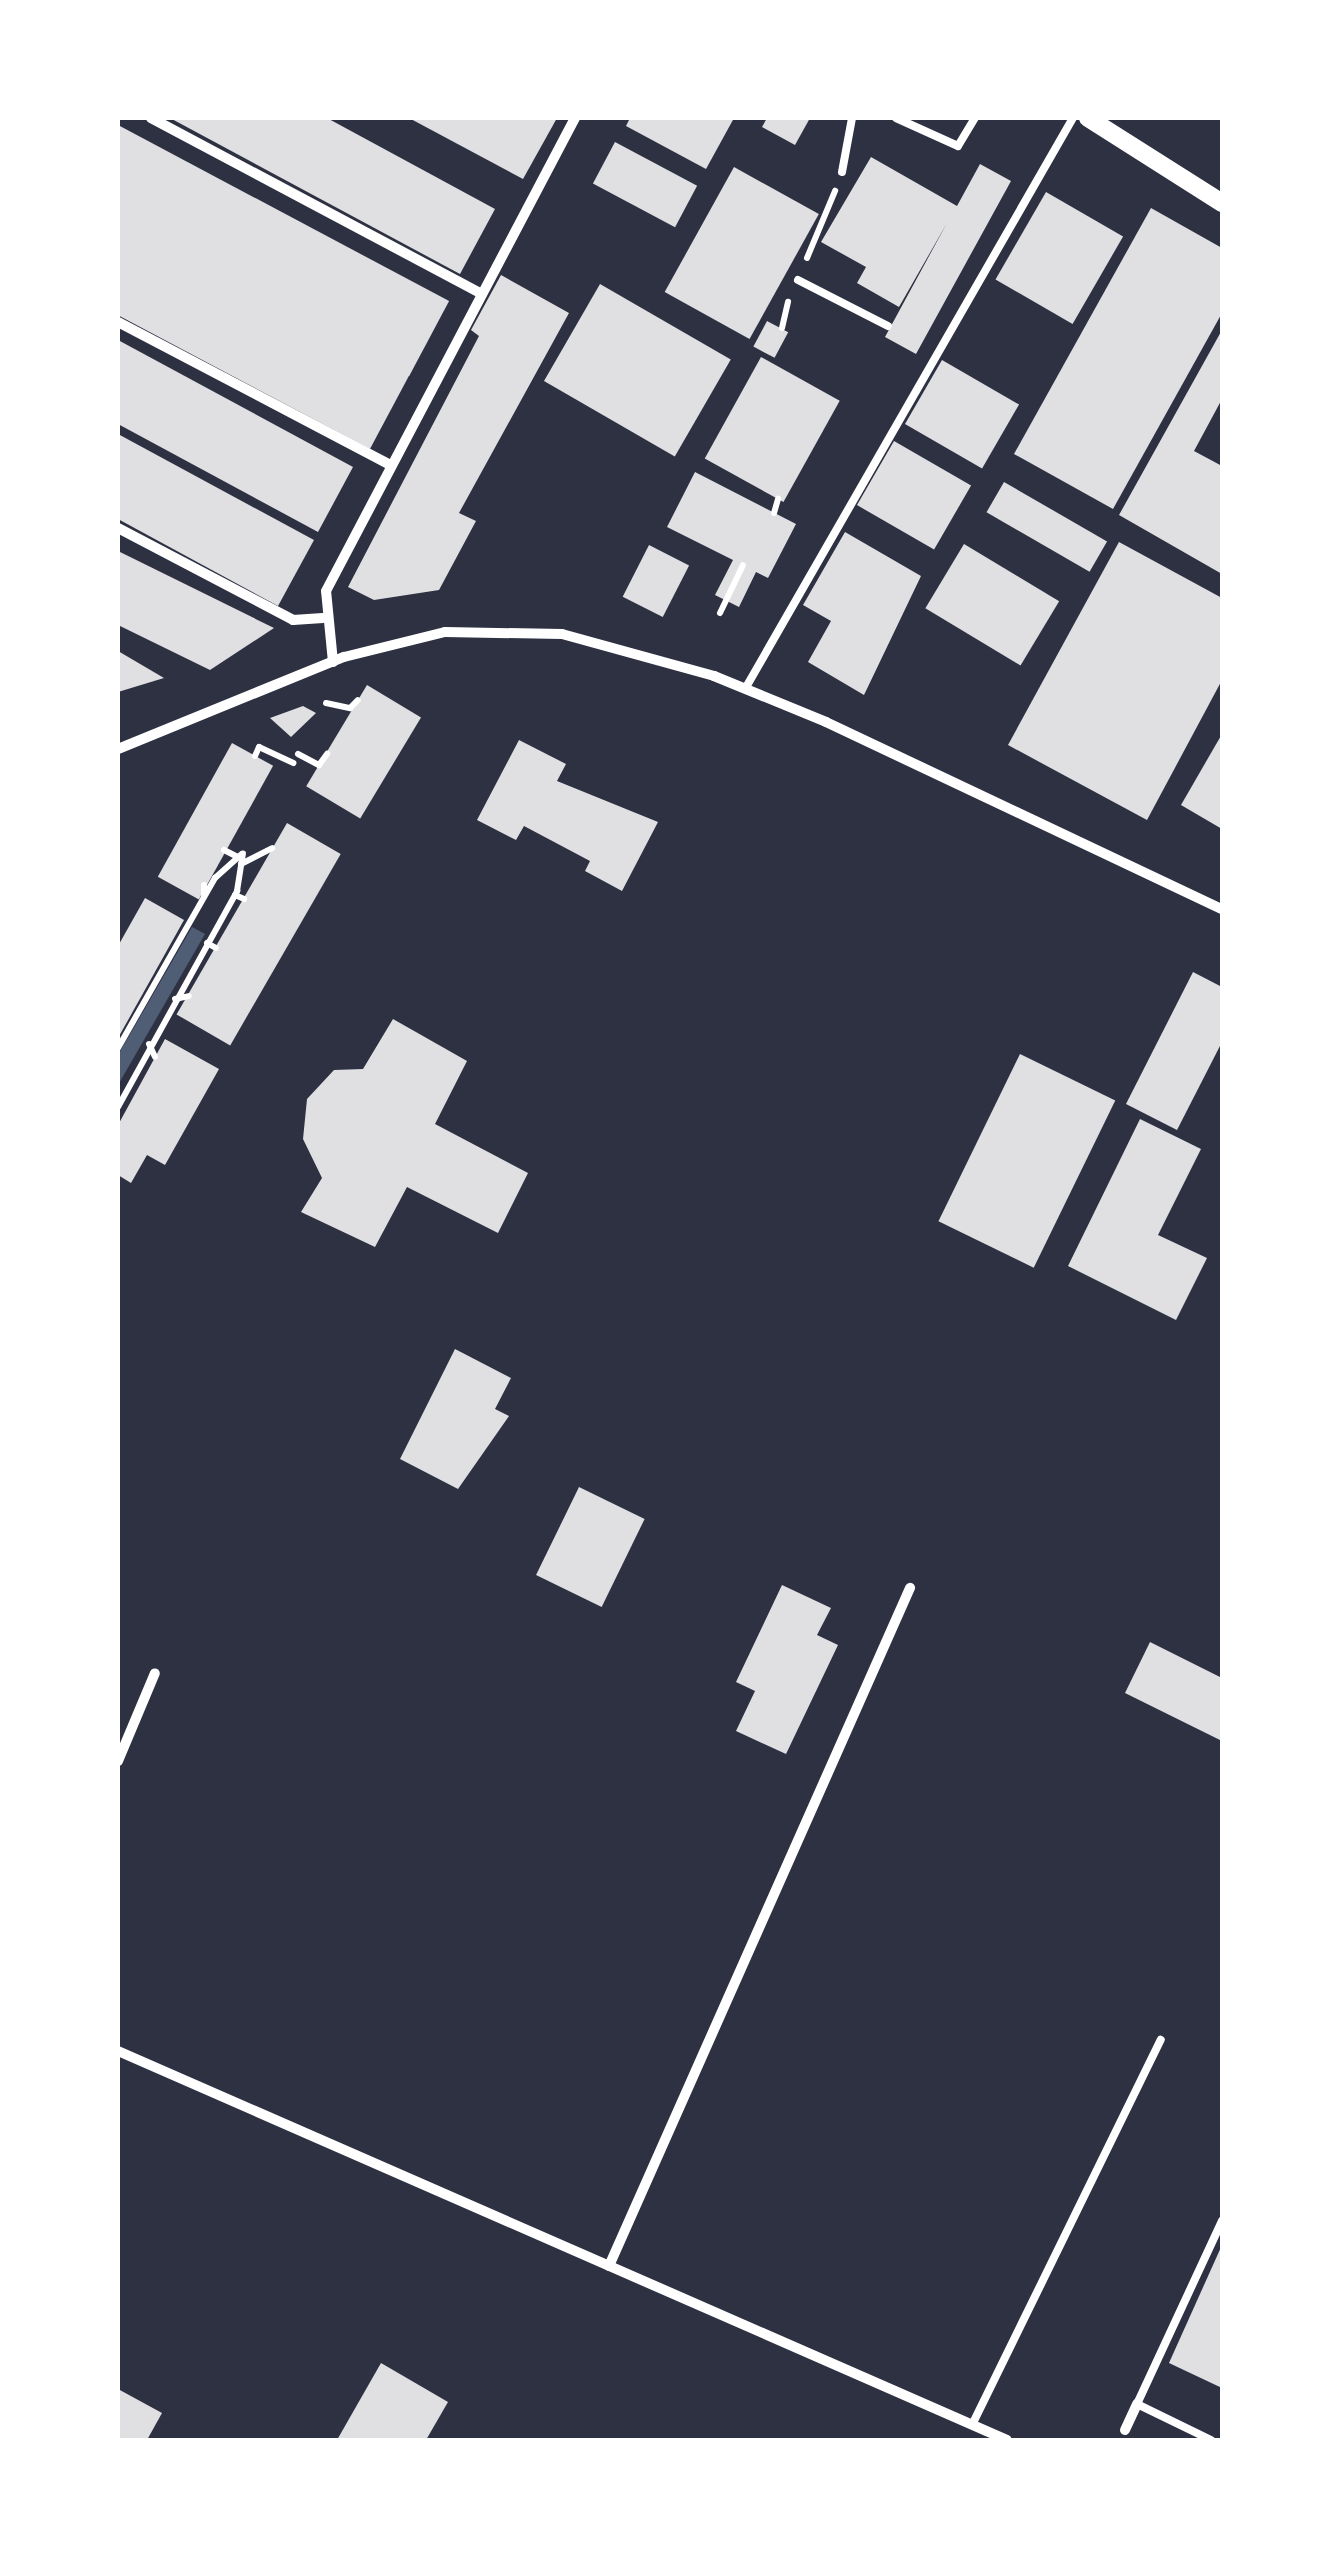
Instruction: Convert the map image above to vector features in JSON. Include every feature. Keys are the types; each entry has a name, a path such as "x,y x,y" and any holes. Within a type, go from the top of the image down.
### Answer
{"street":[{"path":"152,118 480,293"},
{"path":"333,662 323,618 326,591 389,464 575,118"},
{"path":"1088,118 1222,204"},
{"path":"118,322 389,464"},
{"path":"118,528 293,620 323,618"},
{"path":"118,750 333,662 446,632 519,630 745,689 1222,909"},
{"path":"609,2266 910,1588"},
{"path":"118,1761 155,1673"},
{"path":"118,2052 1007,2440"},
{"path":"1122,2436 1138,2404"}],"lane":[{"path":"842,172 852,118"},
{"path":"896,118 958,146 975,118"},
{"path":"745,689 1073,118"},
{"path":"798,280 888,326"},
{"path":"972,2425 1161,2040"},
{"path":"1211,2440 1138,2404 1222,2221"}],"path":[{"path":"778,325 842,172"},
{"path":"774,513 778,499"},
{"path":"720,613 743,565"},
{"path":"326,703 358,700"},
{"path":"255,756 259,747 293,763"},
{"path":"298,754 318,764 327,754"},
{"path":"118,1048 174,936 239,860 272,848"},
{"path":"224,850 239,860"},
{"path":"122,1104 149,1044 235,895 239,860"},
{"path":"235,895 244,899"},
{"path":"207,942 216,948"},
{"path":"175,999 189,996"},
{"path":"149,1044 155,1057"}],"water":[{"path":"192,927 205,934 118,1085 118,1055"}],"building":[{"path":"170,118 327,118 495,209 460,274"},
{"path":"409,118 557,118 523,179"},
{"path":"630,118 734,118 706,169 626,126"},
{"path":"767,118 810,118 795,145 762,127"},
{"path":"118,125 449,301 409,376 118,221"},
{"path":"615,142 697,186 675,227 593,183"},
{"path":"871,157 957,206 980,164 1011,181 916,354 885,337 947,223 899,307 857,283 866,267 821,242"},
{"path":"734,167 819,214 750,339 665,292"},
{"path":"1046,192 1123,236 1073,324 996,279"},
{"path":"1151,208 1222,248 1222,313 1113,509 1014,454"},
{"path":"118,220 409,375 370,449 118,315"},
{"path":"501,275 569,313 459,513 476,521 439,590 374,600 348,587 479,336 471,330"},
{"path":"600,284 731,360 675,456 544,381"},
{"path":"767,321 788,332 775,358 753,347"},
{"path":"1222,330 1222,399 1194,451 1222,466 1222,574 1119,515"},
{"path":"118,340 353,467 318,532 118,424"},
{"path":"761,357 840,401 783,502 705,458"},
{"path":"942,360 1019,404 982,469 905,424"},
{"path":"118,434 314,540 278,606 118,519"},
{"path":"894,441 971,486 934,550 857,505"},
{"path":"695,472 796,524 768,578 756,572 739,607 715,595 733,560 667,527"},
{"path":"1004,482 1107,542 1090,572 986,512"},
{"path":"845,532 921,576 864,695 808,662 831,621 803,605"},
{"path":"1119,542 1222,598 1222,680 1147,820 1008,745"},
{"path":"964,544 1059,601 1021,665 925,608"},
{"path":"649,545 689,565 663,617 623,597"},
{"path":"118,551 274,628 210,670 118,625"},
{"path":"118,651 164,678 118,692"},
{"path":"367,685 421,717 360,819 306,786"},
{"path":"303,706 316,713 291,737 270,718"},
{"path":"1222,734 1222,829 1181,805"},
{"path":"519,740 566,764 557,781 658,822 622,891 585,871 590,861 524,826 516,840 477,820"},
{"path":"232,743 273,766 199,900 158,877"},
{"path":"287,823 341,854 230,1045 177,1014"},
{"path":"145,898 184,920 118,1038 118,946"},
{"path":"1193,972 1222,987 1222,1042 1177,1130 1126,1104"},
{"path":"393,1019 467,1061 435,1124 528,1173 498,1233 407,1187 375,1247 301,1212 322,1178 303,1139 307,1099 334,1070 363,1069"},
{"path":"165,1039 219,1069 165,1165 147,1155 131,1183 118,1175 118,1125"},
{"path":"1020,1054 1115,1100 1034,1268 938,1221"},
{"path":"1140,1119 1201,1149 1158,1235 1207,1258 1176,1320 1068,1266"},
{"path":"455,1349 511,1378 495,1409 509,1416 458,1489 400,1459"},
{"path":"579,1487 645,1519 602,1607 536,1575"},
{"path":"782,1585 831,1608 817,1635 838,1645 786,1754 736,1731 755,1691 736,1682"},
{"path":"1150,1642 1222,1678 1222,1741 1125,1693"},
{"path":"1222,2245 1222,2388 1169,2363"},
{"path":"381,2363 448,2402 426,2440 337,2440"},
{"path":"118,2389 162,2413 147,2440 118,2440"}]}
